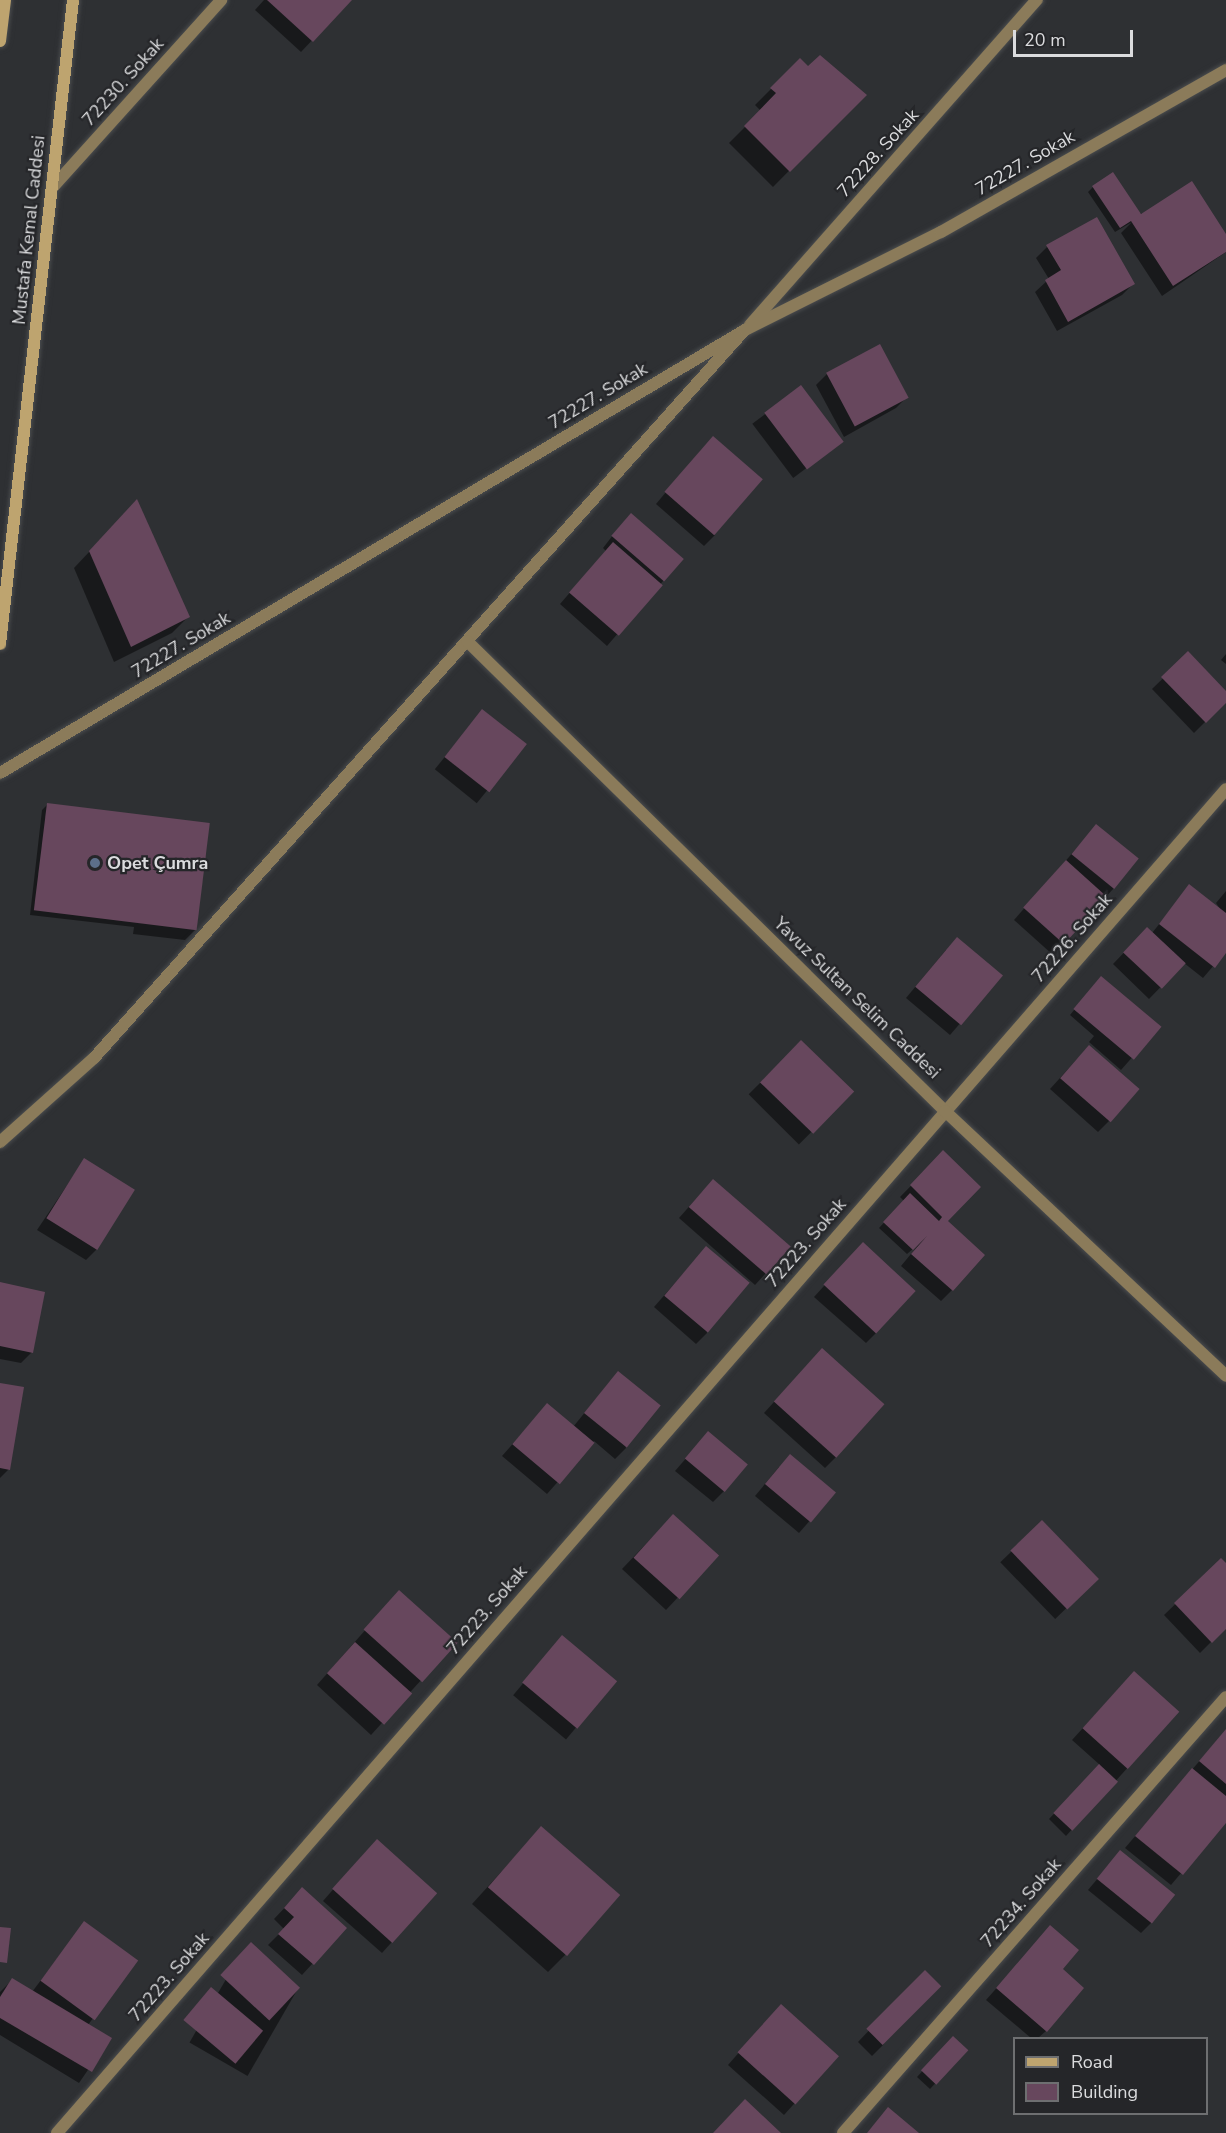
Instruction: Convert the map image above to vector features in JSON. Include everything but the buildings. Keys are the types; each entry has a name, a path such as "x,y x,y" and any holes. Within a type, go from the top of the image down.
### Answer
{"main road":[{"path":"0,41 5,0"},
{"name":"Mustafa Kemal Caddesi","path":"0,644 73,0"}],"street":[{"name":"72230. Sokak","path":"52,188 221,0"},
{"name":"72228. Sokak","path":"0,1142 94,1059 1037,0"},
{"name":"72227. Sokak","path":"0,773 745,330 941,232 1226,70"},
{"name":"Yavuz Sultan Selim Caddesi","path":"467,641 945,1111 1226,1376"},
{"name":"72226. Sokak","path":"945,1111 1226,789"},
{"name":"72223. Sokak","path":"57,2133 945,1111"},
{"name":"72234. Sokak","path":"843,2133 1226,1697"}],"place":[{"name":"Opet Çumra","path":"95,863"}]}
